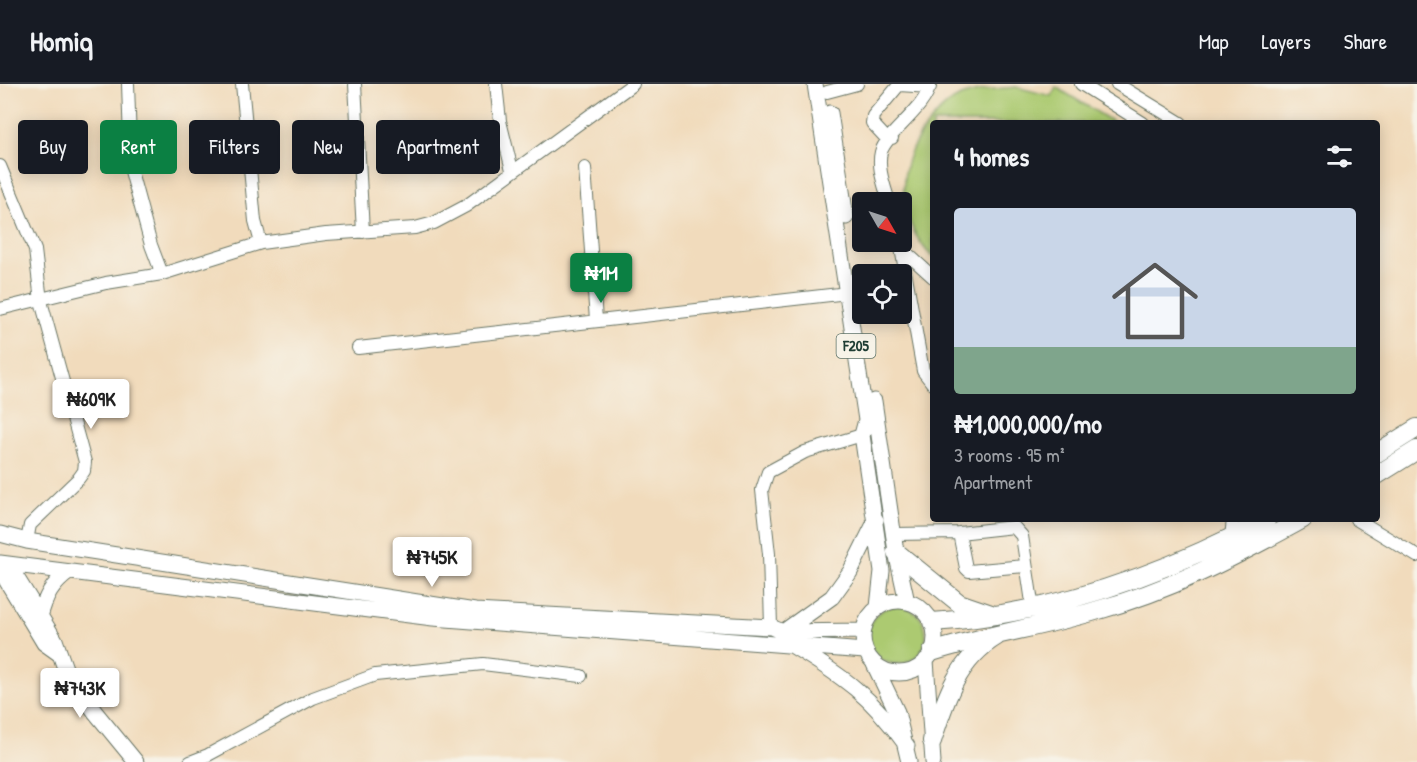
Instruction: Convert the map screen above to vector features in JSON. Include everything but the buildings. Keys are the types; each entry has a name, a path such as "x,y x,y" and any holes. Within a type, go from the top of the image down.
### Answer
{"highway":[{"path":"1380,451 1417,429"},
{"path":"1380,473 1417,450"},
{"path":"929,656 1033,609 1096,592 1197,555 1260,522"},
{"path":"932,622 1000,624 1097,611 1205,572 1297,522"},
{"path":"896,552 958,603 1000,624"},
{"path":"932,741 955,678 1000,624"}],"main road":[{"name":"F205","path":"823,87 866,420 862,435 882,572 878,608 866,622 863,631"},
{"name":"F205","path":"823,87 895,534 896,552 907,602"},
{"path":"0,520 25,540"},
{"path":"781,634 832,597 850,572 876,520"},
{"path":"0,534 25,540 475,611 781,634 870,658 884,670 906,672 929,656"},
{"path":"3,566 69,572 433,618 781,634 863,631 870,658 897,712 909,762"},
{"path":"3,566 56,640 58,653 66,671 95,712 136,762"},
{"path":"3,566 44,643 58,653"},
{"path":"40,617 53,585 69,572"},
{"path":"878,608 897,601 907,602 922,609 932,622 934,642 929,656 933,762"},
{"path":"781,634 865,695 907,746"}],"street":[{"path":"128,84 131,171 151,245 162,274"},
{"path":"242,84 255,221 261,243"},
{"path":"355,84 363,232"},
{"path":"496,84 500,122 512,170"},
{"path":"0,309 41,301 106,283 162,274 261,243 415,228 434,223 466,206 620,88 633,84"},
{"path":"823,87 857,84"},
{"path":"1080,84 1138,120"},
{"path":"1117,84 1176,120"},
{"path":"886,192 880,169 882,149 892,138 926,96 930,86 899,85 873,116 872,123 886,138 892,138"},
{"path":"0,166 35,250 41,301 85,462 84,471 79,478 30,525 25,540"},
{"path":"585,168 596,320"},
{"path":"901,252 923,370 930,380"},
{"path":"907,252 930,274"},
{"path":"358,348 848,293"},
{"path":"781,634 762,490 768,472 805,452 862,435"},
{"path":"1231,538 1233,522"},
{"path":"1361,522 1417,556"},
{"path":"895,534 959,533 1014,527 1022,536 1033,609"},
{"path":"959,533 966,568 969,571 1025,566"},
{"path":"190,762 208,755 312,698 375,675 483,664 581,676"}],"green space":[{"path":"1016,87 1051,96 1056,87 1110,120 932,120 945,106 964,95"},
{"path":"930,123 930,254 912,227 912,192 904,192 904,176 916,142"},
{"path":"891,606 903,606 918,614 926,629 926,641 918,656 903,664 891,664 876,656 868,641 868,629 876,614"}]}
